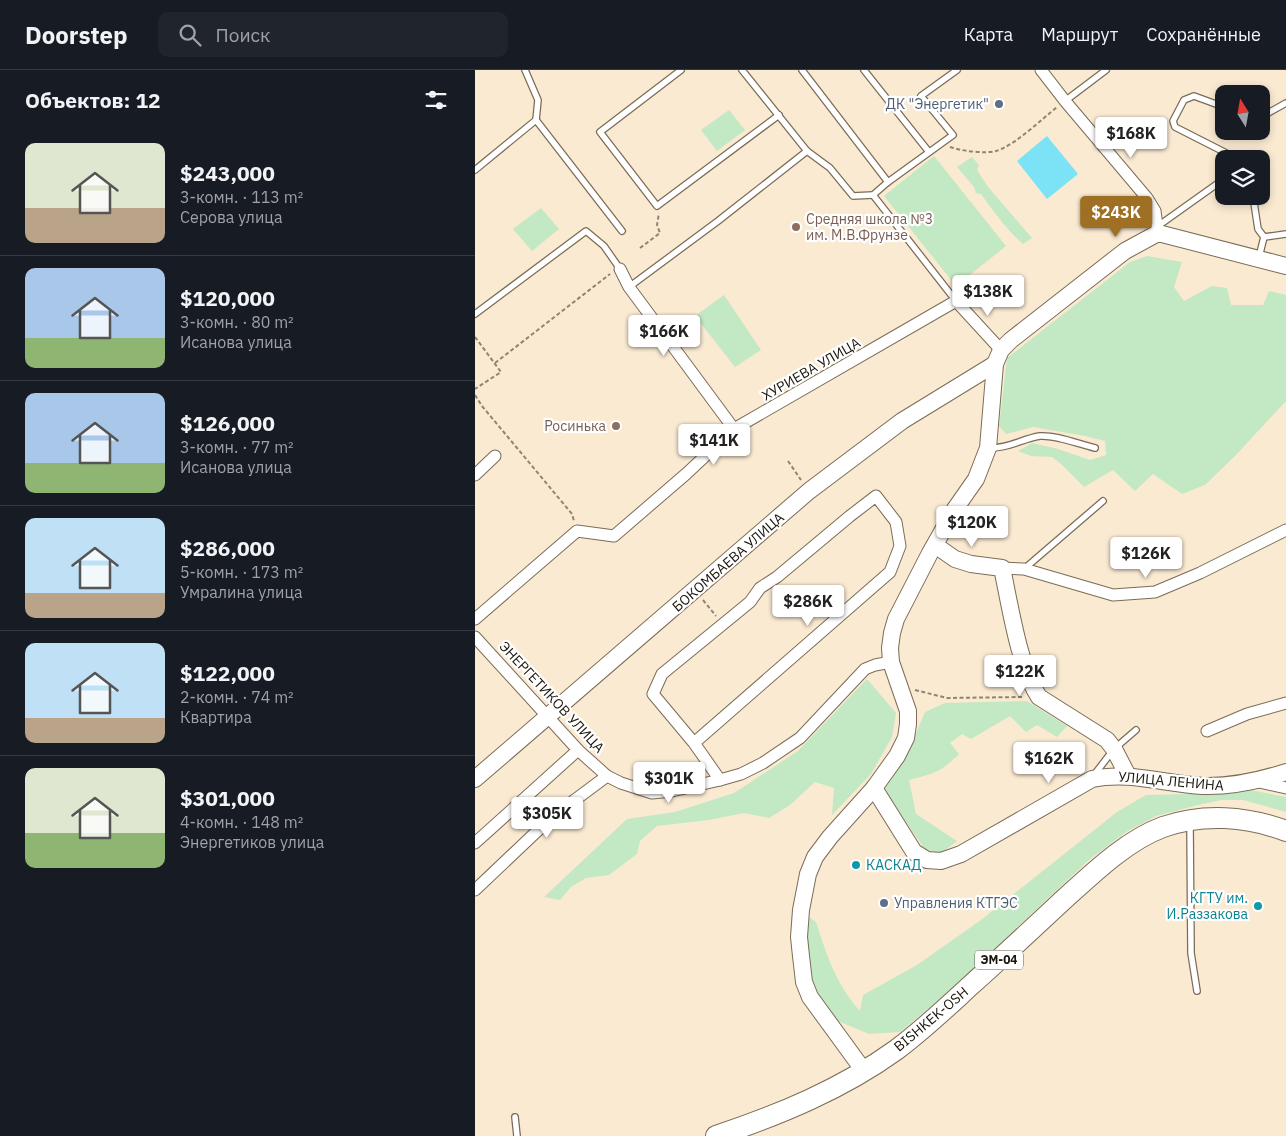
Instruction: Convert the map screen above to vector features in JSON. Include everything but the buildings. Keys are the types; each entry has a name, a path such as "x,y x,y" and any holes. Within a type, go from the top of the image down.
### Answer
{"highway":[{"name":"BISHKEK-OSH","path":"716,1136 792,1108 864,1071 896,1050 933,1020 1098,868 1133,843 1163,828 1190,820 1221,818 1250,821 1286,831"}],"main road":[{"path":"1158,230 1286,266"},
{"name":"БОКОМБАЕВА УЛИЦА","path":"475,779 809,492 902,420 998,357 1011,340 1125,251 1158,230"},
{"path":"864,1071 810,997 804,982 799,937 801,910 815,857 830,837 874,788 897,756 906,738 908,711 891,662 892,633 896,619 955,509 975,479 988,448 998,357"},
{"path":"935,545 955,559 971,564 1002,568 1032,687 1039,697 1107,740 1114,748 1128,776"},
{"name":"УЛИЦА ЛЕНИНА","path":"874,788 914,852 927,860 941,861 961,854 1092,779 1106,776 1128,776 1201,786 1232,786 1258,781 1286,772"}],"street":[{"path":"1041,70 1147,198 1155,212 1158,230"},
{"path":"620,269 629,287 733,429"},
{"path":"956,301 998,357"},
{"name":"ХУРИЕВА УЛИЦА","path":"577,530 613,536 686,474 733,429 956,301"},
{"path":"475,475 495,456"},
{"path":"693,743 889,572 900,546 896,522 876,496 777,577 760,588 750,602 662,674 653,694 720,780"},
{"path":"475,619 577,530"},
{"path":"1002,568 1023,569 1113,595 1155,592 1200,573 1286,530"},
{"name":"ЭНЕРГЕТИКОВ УЛИЦА","path":"475,638 578,750 607,776 621,784 652,792 672,791 720,780 741,774 763,763 800,738 865,669 891,662"},
{"path":"1207,731 1247,714 1286,703"},
{"path":"475,844 578,750"},
{"path":"475,890 552,817 607,776"},
{"path":"1258,781 1286,788"}],"lane":[{"path":"525,70 538,100 536,120 622,231"},
{"path":"681,70 600,132 657,206 779,115"},
{"path":"743,70 807,151 830,168 853,196 873,195 953,135 921,96 957,70"},
{"path":"802,70 888,182"},
{"path":"864,70 929,152"},
{"path":"1065,101 1106,70"},
{"path":"1215,104 1195,96 1184,100 1173,121 1175,127 1220,150"},
{"path":"1270,113 1286,103"},
{"path":"475,170 536,120"},
{"path":"629,287 718,221 807,151"},
{"path":"1158,230 1215,186"},
{"path":"873,195 956,301"},
{"path":"1254,205 1258,229 1264,237 1259,259"},
{"path":"475,314 586,232 604,246 620,269"},
{"path":"1264,237 1286,234"},
{"path":"988,448 1003,448 1026,439 1042,436 1095,448"},
{"path":"1023,569 1103,501"},
{"path":"1092,779 1114,748 1136,730"},
{"path":"1190,820 1191,953 1197,991"},
{"path":"515,1117 517,1136"}],"path":[{"path":"929,152 948,146 962,152 995,151 1007,146 1065,101"},
{"path":"639,248 661,232 657,225 659,214 657,206"},
{"path":"495,363 604,278 620,269"},
{"path":"475,337 501,372 475,389"},
{"path":"475,395 482,406 572,514 577,530"},
{"path":"788,461 809,492"},
{"path":"696,590 723,624"},
{"path":"908,688 947,698 1039,697"}],"green space":[{"path":"729,110 745,130 717,151 701,130"},
{"path":"934,156 1006,246 956,286 884,196"},
{"path":"972,157 979,165 977,170 988,187 1032,238 1023,244 981,194 976,193 974,187 957,167"},
{"path":"541,208 559,229 532,251 513,229"},
{"path":"1147,256 1182,262 1174,287 1184,301 1212,286 1227,288 1231,305 1263,305 1269,291 1286,295 1286,401 1205,485 1182,494 1153,474 1135,491 1113,470 1084,487 1052,457 1031,456 1018,451 1032,443 1058,449 1090,460 1106,455 1105,441 1033,427 1006,434 999,426 1007,358 1130,262"},
{"path":"724,295 761,350 735,367 695,316"},
{"path":"867,679 896,713 892,737 871,774 832,815 834,788 815,782 790,805 769,818 744,813 709,820 657,826 640,841 637,854 609,875 586,878 571,887 560,900 544,897 627,819 675,812 734,793 798,751"},
{"path":"1027,701 1067,726 1057,737 1037,725 1026,732 1010,716 971,739 962,734 950,743 959,754 953,760 936,772 909,780 916,814 957,841 940,854 924,848 884,790 905,759 925,712 945,703"},
{"path":"1250,790 1286,797 1286,812 1243,800 1221,800 1156,816 1126,832 1090,859 947,993 900,1032 869,1034 838,1021 809,982 804,914 816,922 828,958 838,980 860,1011 863,995 917,965 981,920 1117,812 1146,795"}],"water":[{"path":"1047,136 1078,174 1047,199 1017,161"}],"place":[{"name":"ДК \"Энергетик\"","path":"999,104"},
{"name":"Средняя школа №3 им. М.В.Фрунзе","path":"796,227"},
{"name":"Росинька","path":"616,426"},
{"name":"КАСКАД","path":"856,865"},
{"name":"Управления КТГЭС","path":"884,903"},
{"name":"КГТУ им. И.Раззакова","path":"1258,906"}]}
